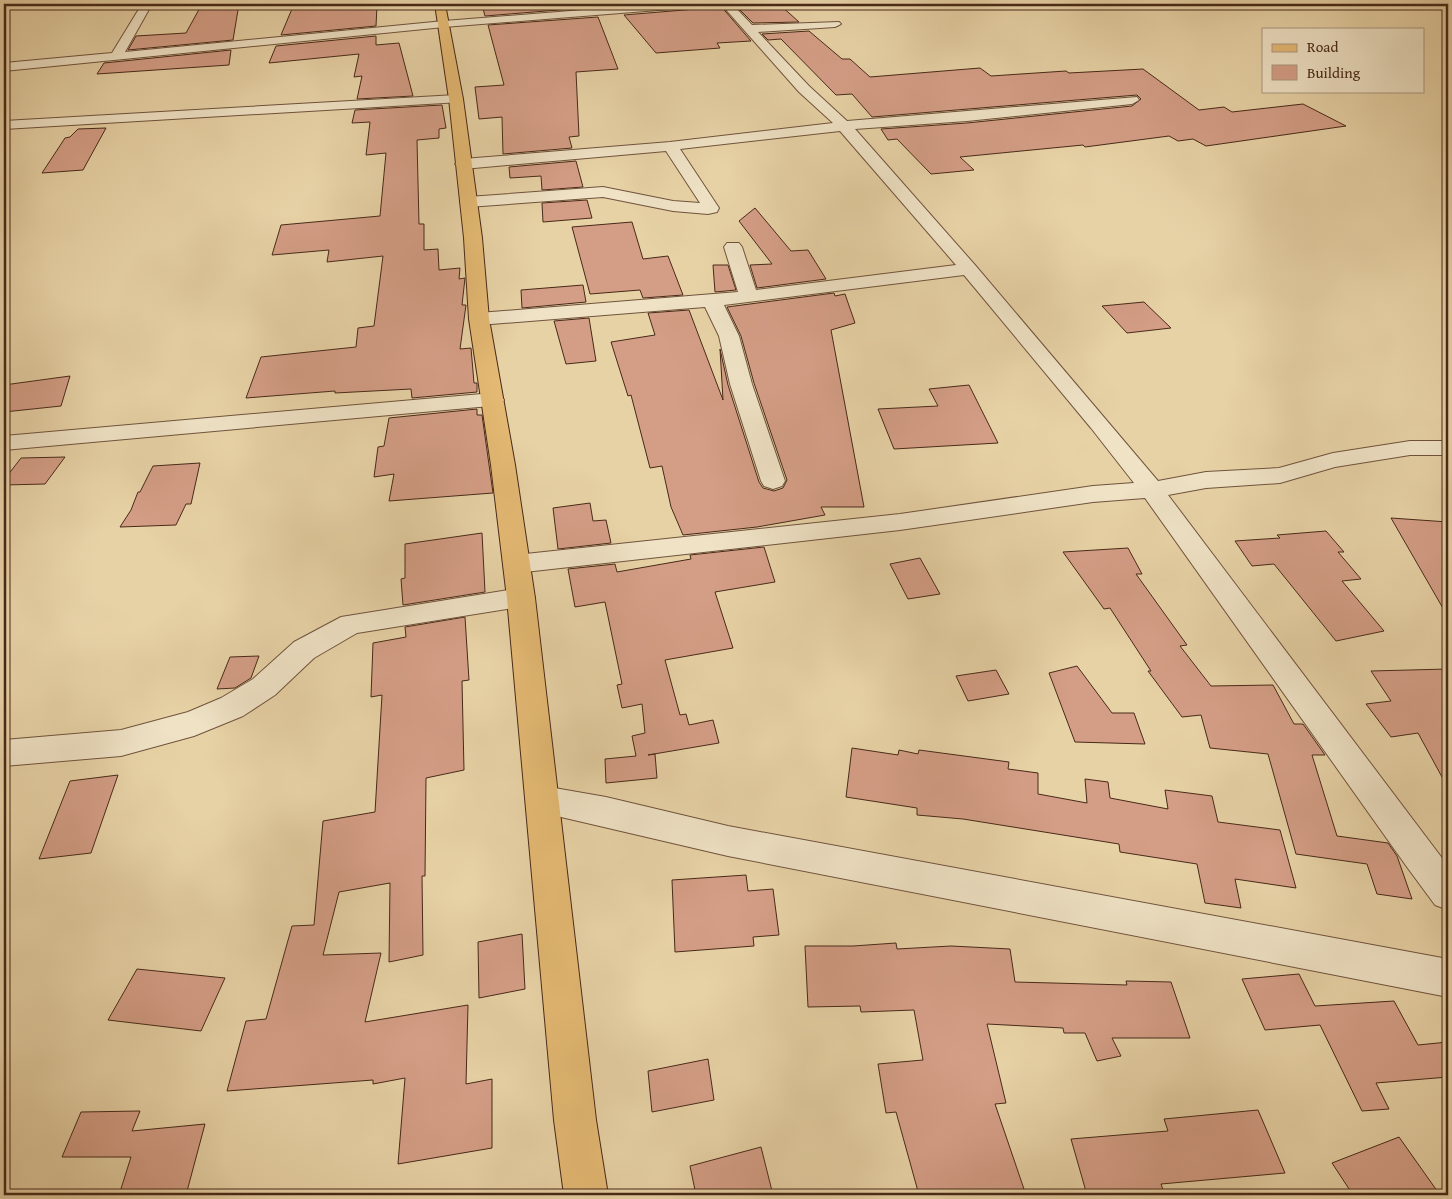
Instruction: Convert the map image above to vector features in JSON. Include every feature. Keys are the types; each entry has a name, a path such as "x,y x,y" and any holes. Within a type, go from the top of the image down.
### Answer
{"main road":[{"path":"440,4 456,99 479,319 493,400 521,598 575,1120 586,1195"}],"street":[{"path":"116,56 147,4"},
{"path":"4,67 444,24 696,4"},
{"path":"726,4 804,89 844,126 970,269 1100,423 1152,490 1448,893"},
{"path":"750,29 835,24"},
{"path":"4,125 456,99"},
{"path":"463,164 670,146 844,126 968,117 1132,100"},
{"path":"468,202 603,192 673,206 705,210 711,208 670,146"},
{"path":"733,247 749,296"},
{"path":"479,319 712,301 970,269"},
{"path":"712,301 728,336 741,384 773,481"},
{"path":"4,443 493,400"},
{"path":"516,564 900,522 1093,494 1152,490 1206,480 1280,475 1333,460 1410,448 1448,448"},
{"path":"4,753 120,743 194,723 232,707 264,687 304,650 351,624 521,598"},
{"path":"543,800 747,845 1448,978"}],"building":[{"path":"202,4 239,4 233,40 128,50 136,36 186,33"},
{"path":"294,4 346,4 346,8 377,6 376,26 281,35"},
{"path":"511,4 512,6 593,4 595,7 485,16 482,5"},
{"path":"703,4 719,4 751,41 717,43 720,48 656,53 624,15 696,9"},
{"path":"734,4 779,4 799,22 753,23"},
{"path":"598,17 618,69 576,72 579,136 569,137 572,148 503,154 502,117 479,119 475,87 504,85 488,25"},
{"path":"809,31 842,59 850,59 870,77 980,68 991,76 1066,71 1069,73 1143,69 1199,110 1224,107 1232,112 1303,104 1346,126 1206,146 1193,139 1178,141 1169,136 1085,147 1083,145 960,157 974,170 931,174 897,139 888,140 881,129 967,123 1132,106 1141,99 1137,95 872,117 852,94 836,95 781,39 768,40 762,34"},
{"path":"376,36 376,45 399,43 413,96 357,99 362,76 354,77 359,54 269,63 276,46"},
{"path":"231,50 229,65 97,74 104,63"},
{"path":"442,105 446,128 439,129 439,138 417,140 419,224 424,224 424,250 438,249 439,270 460,268 459,279 465,278 462,305 466,305 460,349 471,348 474,383 477,383 477,392 412,398 411,389 335,393 335,391 246,398 261,357 356,347 358,328 374,326 383,256 327,262 329,250 272,255 281,225 380,216 386,153 366,155 370,122 352,123 355,110"},
{"path":"106,128 83,170 42,173 65,138 70,137 78,129"},
{"path":"576,161 583,187 542,190 541,176 510,178 509,167"},
{"path":"587,200 592,218 543,222 542,203"},
{"path":"755,208 791,251 808,250 826,279 757,288 750,265 772,264 739,221"},
{"path":"632,222 643,259 668,256 683,295 643,298 640,290 590,294 572,227"},
{"path":"713,265 728,265 736,290 715,292"},
{"path":"583,285 586,302 522,308 521,290"},
{"path":"834,293 835,296 845,294 855,323 831,330 864,507 821,507 825,515 757,527 683,535 671,507 662,466 650,468 631,395 628,396 611,342 655,335 648,313 689,310 723,400 720,349 728,385 759,482 763,488 774,491 783,488 787,480 754,383 741,336 727,307"},
{"path":"1144,302 1171,328 1127,333 1102,306"},
{"path":"589,318 596,361 566,364 554,321"},
{"path":"70,376 61,406 4,412 4,385"},
{"path":"969,385 998,443 894,449 878,409 938,406 929,389"},
{"path":"477,409 477,415 482,415 493,493 389,501 394,474 374,477 378,447 384,446 389,418"},
{"path":"65,457 45,484 4,485 4,480 21,458"},
{"path":"200,463 191,504 186,504 176,525 120,527 131,510 138,492 140,492 153,466"},
{"path":"590,503 593,521 606,520 611,543 558,549 553,508"},
{"path":"1391,518 1448,522 1448,617"},
{"path":"1326,531 1344,552 1338,552 1361,579 1342,581 1384,631 1336,641 1274,564 1252,566 1235,541 1280,538 1277,535"},
{"path":"482,533 485,592 403,605 401,579 405,578 405,544"},
{"path":"764,547 775,582 715,592 733,648 665,660 680,715 686,714 689,725 713,720 719,743 648,755 655,754 657,778 606,783 605,759 636,756 632,736 645,733 642,704 622,708 617,685 622,684 605,602 575,607 568,569 615,564 617,572 691,559 690,555"},
{"path":"1128,548 1142,574 1136,574 1187,645 1180,646 1211,686 1273,685 1294,724 1303,724 1325,755 1312,755 1337,836 1388,843 1397,856 1412,899 1377,894 1367,864 1296,854 1268,754 1210,748 1201,715 1182,717 1148,671 1151,671 1110,608 1104,609 1063,552"},
{"path":"920,558 940,594 908,599 890,564"},
{"path":"465,617 469,680 462,681 464,770 426,778 425,876 422,876 423,955 389,962 390,883 339,892 323,955 381,953 365,1022 468,1005 466,1084 492,1079 492,1148 398,1164 405,1078 373,1084 373,1080 227,1091 246,1021 266,1019 292,926 314,925 323,821 375,812 382,695 371,697 373,643 406,637 405,627"},
{"path":"259,656 251,678 235,688 217,689 230,657"},
{"path":"1077,666 1112,713 1134,713 1145,744 1075,742 1049,673"},
{"path":"1448,669 1448,788 1418,733 1391,737 1366,704 1391,701 1371,671"},
{"path":"996,670 1009,694 968,701 956,676"},
{"path":"852,748 898,755 899,750 918,754 919,750 1009,762 1008,769 1038,773 1038,794 1087,803 1085,779 1108,782 1110,798 1168,809 1165,790 1212,796 1218,822 1280,830 1296,888 1235,879 1241,908 1205,903 1197,864 1120,852 1119,844 963,819 917,815 917,808 846,797"},
{"path":"118,775 91,853 39,859 70,781"},
{"path":"746,875 748,891 773,889 779,935 753,937 754,946 675,952 672,880"},
{"path":"522,934 525,989 479,998 478,942"},
{"path":"896,943 897,949 951,946 1010,949 1015,982 1127,985 1126,981 1171,982 1190,1038 1112,1038 1121,1056 1097,1061 1085,1033 1064,1033 1063,1028 987,1024 1006,1103 995,1104 1026,1195 919,1195 896,1112 886,1113 878,1064 923,1060 914,1010 861,1012 860,1006 808,1007 805,946 853,946"},
{"path":"137,969 225,978 201,1031 108,1020"},
{"path":"1299,974 1315,1006 1394,1001 1418,1045 1448,1042 1448,1077 1376,1083 1389,1109 1362,1111 1320,1025 1265,1030 1242,979"},
{"path":"708,1059 714,1100 652,1112 648,1071"},
{"path":"1258,1110 1285,1173 1161,1184 1165,1195 1087,1195 1071,1139 1168,1131 1164,1119"},
{"path":"140,1111 132,1131 205,1124 186,1195 119,1195 131,1157 62,1157 81,1112"},
{"path":"1399,1137 1440,1195 1353,1195 1332,1163"},
{"path":"761,1147 773,1195 696,1195 690,1166"}]}
